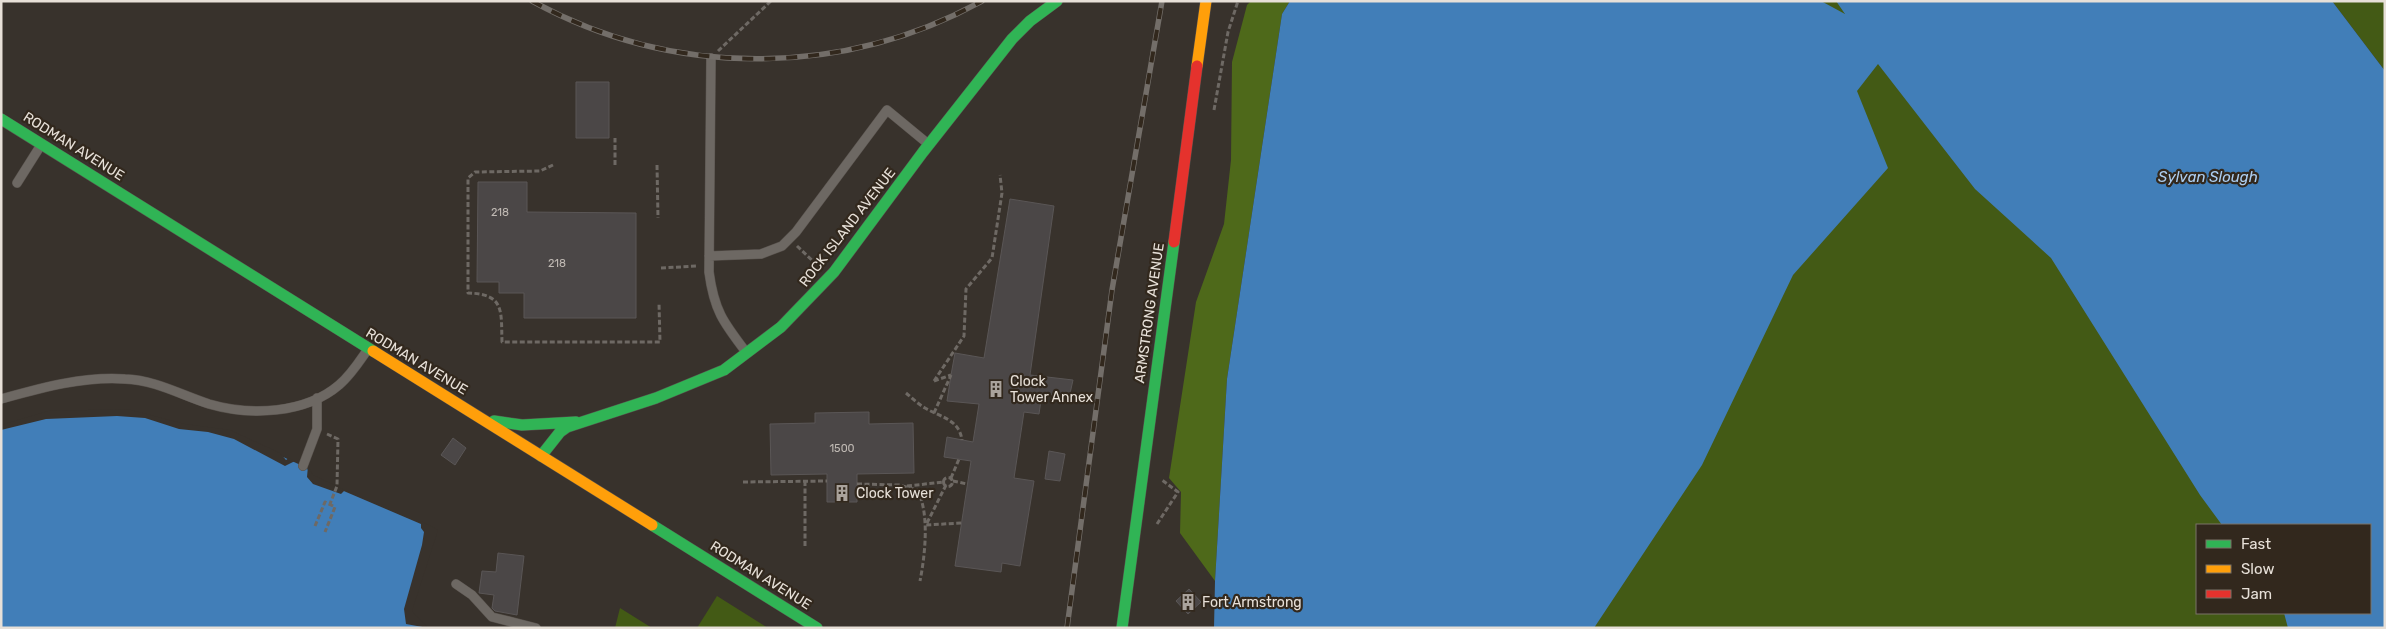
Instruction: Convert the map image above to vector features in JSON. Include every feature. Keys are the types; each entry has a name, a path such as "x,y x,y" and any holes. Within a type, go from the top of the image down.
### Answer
{"street":[{"name":"ROCK ISLAND AVENUE","path":"541,456 560,432 583,421 656,398 724,370 781,328 825,282 929,144 1012,39 1030,21 1057,1"},
{"name":"ARMSTRONG AVENUE","path":"1122,628 1206,1"},
{"name":"RODMAN AVENUE","path":"1,119 817,628"},
{"path":"484,419 522,425 583,421"}],"lane":[{"path":"711,58 709,256 712,295 719,316 747,354"},
{"path":"709,256 761,254 782,246 887,110 929,144"},
{"path":"17,182 42,144"},
{"path":"1,399 40,388 75,382 118,378 157,385 234,410 296,407 317,398 339,385 349,375 368,349"},
{"path":"302,466 317,429 317,398"},
{"path":"456,584 472,595 492,617 536,628"}],"path":[{"path":"711,58 770,1"},
{"path":"615,138 615,165"},
{"path":"554,165 540,171 474,172 468,178 468,293 483,294 496,300 501,310 502,342 660,342 659,303"},
{"path":"657,165 658,218"},
{"path":"934,413 951,375 934,381 964,336 966,289 992,258 1002,193 1000,175"},
{"path":"789,239 820,267"},
{"path":"661,268 697,268 697,258"},
{"path":"906,393 923,407 956,425 961,430 962,440"},
{"path":"317,429 338,439 338,486 330,504"},
{"path":"905,487 951,485 959,459"},
{"path":"961,523 926,525 947,478 967,484"},
{"path":"1154,528 1178,492 1161,479"},
{"path":"805,481 805,546"},
{"path":"743,482 827,481"},
{"path":"857,484 899,485 917,490 923,500 925,557 920,581"},
{"path":"315,526 325,502 330,504 335,507 325,532"}],"green space":[{"path":"1251,1 1290,1 1282,14 1227,379 1215,581 1180,533 1181,492 1169,478 1196,302 1224,224 1231,160 1232,62 1247,5"},
{"path":"1675,1 1850,1 1944,97 2262,524 2196,524 2196,614 2320,614 2327,628 1542,628"},
{"path":"2332,1 2385,1 2385,71"},
{"path":"717,596 768,628 697,628"},
{"path":"620,608 652,628 615,628"}],"water":[{"name":"Sylvan Slough","path":"1290,1 1821,1 1845,14 1836,1 2332,1 2385,71 2385,628 2288,628 2284,614 2371,614 2371,524 2221,524 2200,495 2051,258 1975,189 1878,64 1857,91 1888,168 1793,275 1702,465 1594,628 1214,628 1227,379 1282,14"},
{"path":"127,412 185,427 229,432 307,468 311,477 435,530 410,612 426,628 1,628 1,427 49,414"}],"pier":[{"path":"127,409 185,424 230,430 280,453 286,460 289,458 295,461 285,466 234,439 208,432 179,429 145,418 117,416 46,419 1,430 1,425 48,411"},
{"path":"308,466 313,475 345,490 341,494 313,484 307,477"},
{"path":"421,521 438,530 412,611 428,628 406,624 404,609 422,545 424,532 421,528"}],"building":[{"path":"576,82 609,82 609,138 576,138"},
{"path":"478,182 527,182 527,212 636,213 636,318 524,318 524,293 499,293 499,282 477,282"},
{"name":"Clock Tower Annex","path":"1010,199 1054,206 1030,375 1073,380 1069,398 1042,393 1039,414 1024,412 1014,478 1034,481 1020,566 1002,563 1001,572 955,566 971,461 944,457 947,437 973,442 979,404 947,401 955,353 984,358"},
{"path":"869,412 869,424 913,423 914,473 857,474 857,502 827,502 827,474 771,475 770,424 815,423 815,413"},
{"path":"453,438 466,448 455,465 441,455"},
{"path":"1049,451 1065,454 1060,481 1045,479"},
{"path":"498,553 524,556 517,615 495,611 492,608 494,595 479,593 482,571 496,572"},
{"name":"Fort Armstrong","path":"1189,589 1201,602 1188,614 1176,601"}],"railway":[{"path":"532,1 586,26 642,44 699,55 757,59 815,55 872,44 928,26 982,1"},
{"path":"1067,628 1112,290 1162,1"}],"traffic: fast":[{"path":"541,456 560,432 567,427 656,398 724,370 781,327 834,272 923,152 1012,39 1030,21 1057,1"},
{"path":"1,119 373,351"},
{"path":"1122,628 1174,242"},
{"path":"494,421 522,425 576,422"},
{"path":"652,525 817,628"}],"traffic: slow":[{"path":"1197,66 1206,1"},
{"path":"373,351 652,525"}],"traffic: jam":[{"path":"1174,242 1197,66"}],"place":[{"name":"Clock Tower Annex","path":"996,389"},
{"name":"Clock Tower","path":"842,493"},
{"name":"Fort Armstrong","path":"1188,602"}]}
